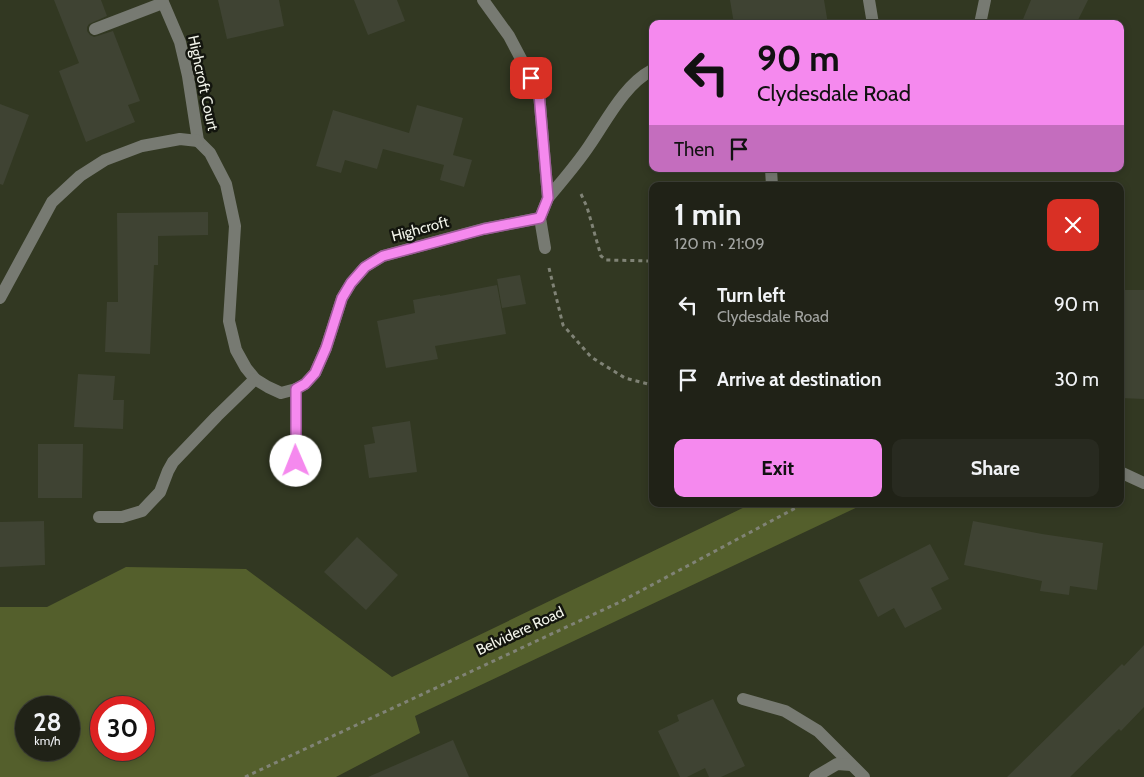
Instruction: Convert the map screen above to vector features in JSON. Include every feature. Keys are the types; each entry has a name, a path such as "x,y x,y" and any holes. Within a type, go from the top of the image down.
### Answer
{"street":[{"path":"483,0 509,36 539,93 548,198"},
{"path":"869,0 872,20"},
{"path":"981,20 985,0"},
{"name":"Highcroft Court","path":"95,29 163,1 180,42 188,76 198,141"},
{"path":"545,248 540,218 548,198 588,148 611,112 637,80 649,72"},
{"path":"0,298 52,202 80,176 105,160 142,146 180,139 198,141 210,153 226,184 235,226 229,321 236,350 246,368 255,378 268,387 281,393 296,389 296,461"},
{"name":"Highcroft","path":"296,389 305,384 315,373 326,348 342,298 351,283 365,267 383,256 484,229 540,218"},
{"path":"99,518 122,517 142,511 160,492 173,462 255,378"},
{"path":"1124,474 1144,483"},
{"path":"743,699 785,711 802,721 818,732 864,777"},
{"path":"815,777 837,764 851,765"}],"path":[{"path":"570,171 588,207 600,256 606,260 649,261"},
{"path":"545,248 563,325 591,357 625,378 649,384"},
{"name":"Belvidere Road","path":"245,777 620,602 797,507"}],"shaded area":[{"path":"0,0 1144,0 1144,777 0,777"}],"green space":[{"path":"745,507 858,507 415,716 420,733 336,777 0,777 0,607 47,607 126,567 246,569 392,677"}],"building":[{"path":"54,0 101,0 107,16 89,24 87,31 94,37 113,31 140,101 128,105 135,122 86,142 59,71 79,63"},
{"path":"218,0 279,0 284,26 227,39"},
{"path":"354,0 397,0 405,21 368,35"},
{"path":"730,0 824,0 827,20 733,20"},
{"path":"1031,0 1088,0 1078,20 1023,20"},
{"path":"0,104 29,115 3,185 0,184"},
{"path":"417,105 463,118 453,155 472,160 464,187 440,180 444,165 383,149 377,169 345,160 341,173 316,166 333,110 409,133"},
{"path":"208,212 208,235 158,236 158,265 154,265 150,354 105,352 107,302 118,302 117,213"},
{"path":"520,275 526,304 502,308 497,279"},
{"path":"497,285 506,334 435,346 438,359 386,368 377,321 415,313 413,300"},
{"path":"1124,290 1144,290 1144,399 1124,398"},
{"path":"78,374 115,376 113,400 124,400 123,429 74,427"},
{"path":"410,421 417,472 369,478 364,445 375,443 372,427"},
{"path":"38,444 83,444 82,498 38,498"},
{"path":"44,521 45,565 0,567 0,522"},
{"path":"973,521 1103,543 1097,590 1070,586 1069,595 1040,591 1042,581 964,565"},
{"path":"357,537 398,575 366,610 324,572"},
{"path":"930,544 949,579 931,588 942,609 905,628 894,608 878,617 859,580"},
{"path":"1144,645 1144,707 1121,731 1119,729 1070,777 1007,777 1122,664 1124,666"},
{"path":"713,699 745,766 721,777 709,777 705,768 687,777 680,777 658,731 679,721 677,715"},
{"path":"453,740 469,777 368,777"}],"route":[{"path":"296,461 296,389 305,384 315,373 326,348 342,298 351,283 365,267 383,256 484,229 540,218 548,198 539,93 531,78"}]}
